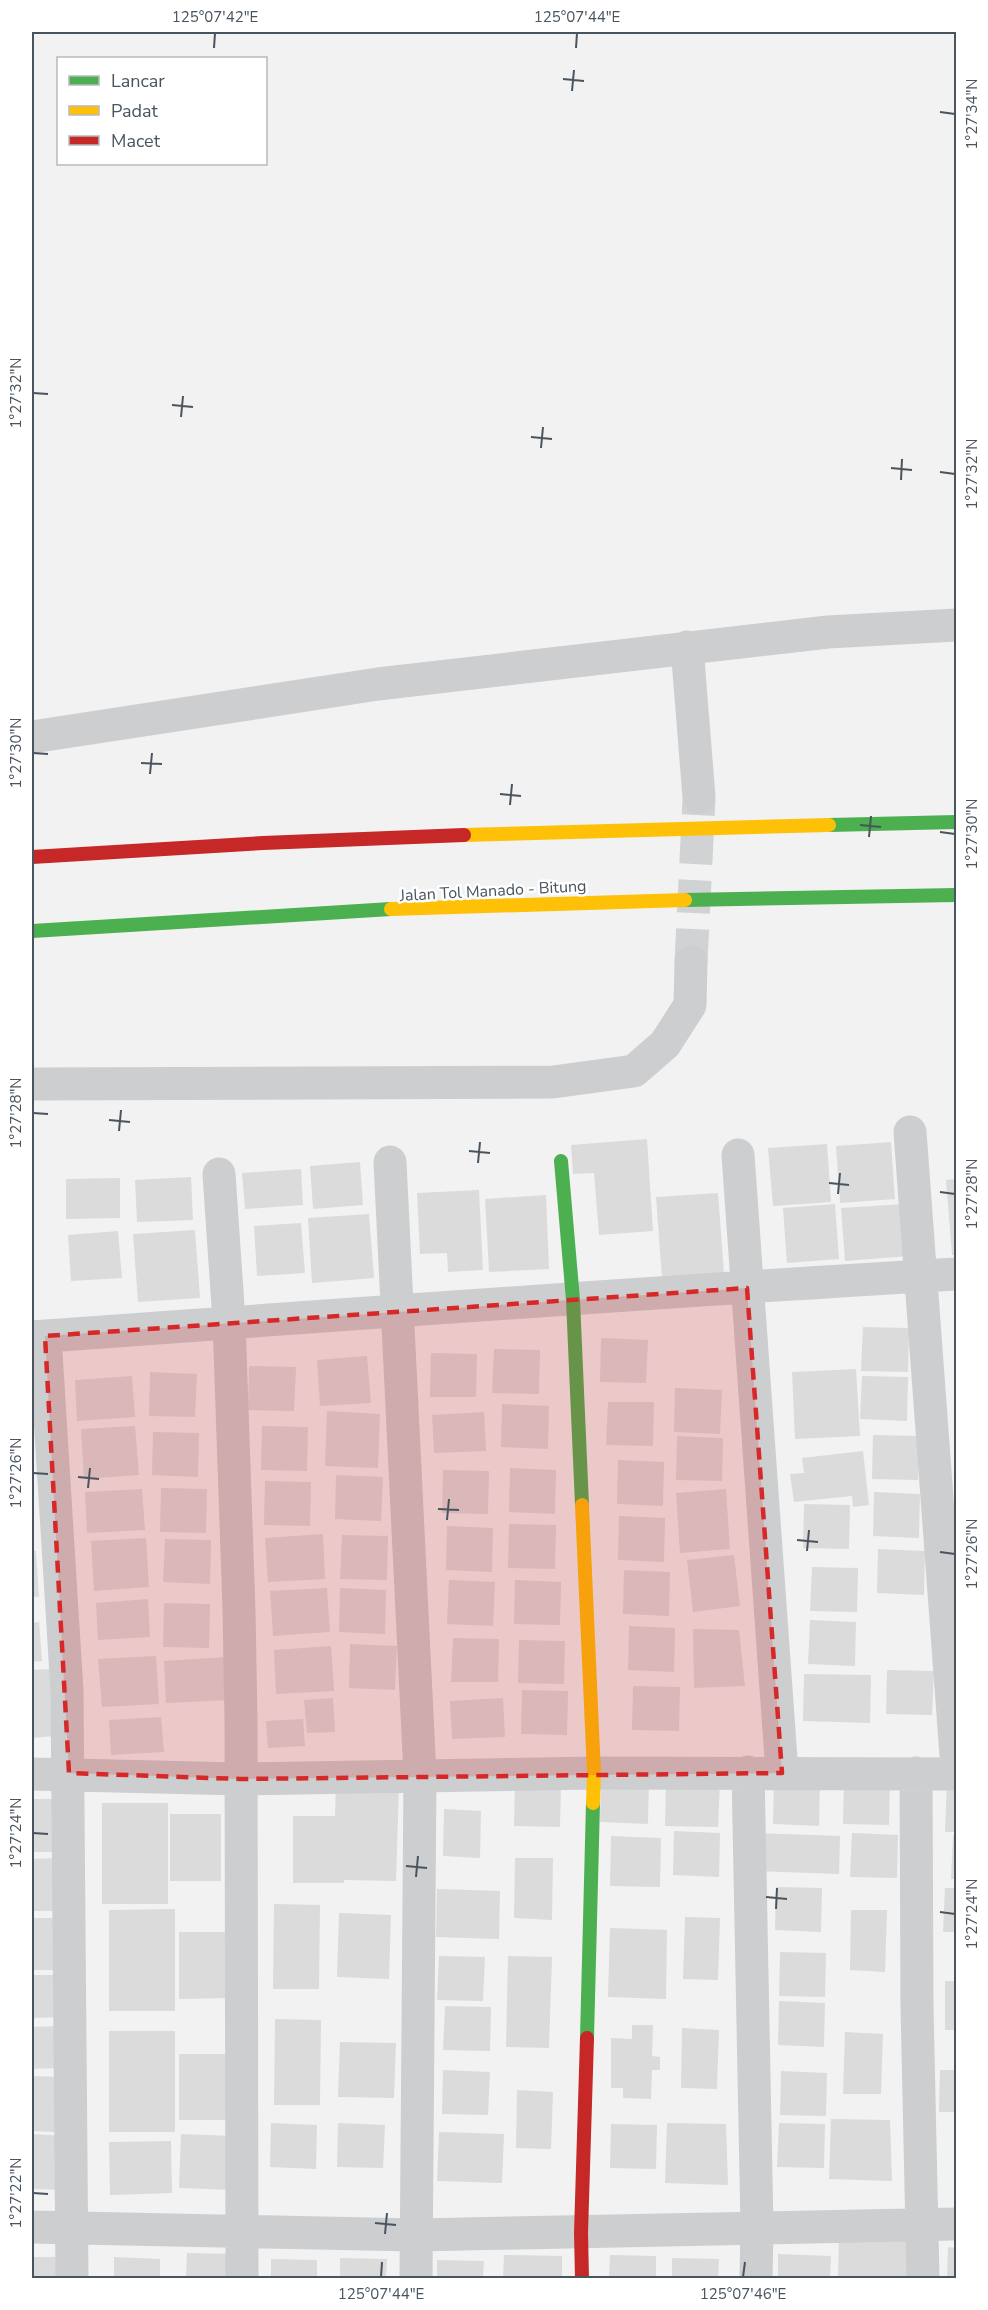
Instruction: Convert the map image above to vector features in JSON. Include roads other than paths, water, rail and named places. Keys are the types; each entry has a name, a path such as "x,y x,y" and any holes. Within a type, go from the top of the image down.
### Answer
{"main road":[{"path":"32,857 185,847 635,830 957,822"},
{"name":"Jalan Tol Manado - Bitung","path":"32,931 149,922 642,900 957,895"},
{"path":"561,1161 573,1300 594,1773 581,2233 582,2278"}],"street":[{"path":"32,736 378,684 828,632 957,625"},
{"path":"687,647 699,797"},
{"path":"32,1084 554,1082 634,1071 665,1044 690,1005 691,962"},
{"path":"910,1132 957,1755"},
{"path":"738,1155 782,1773"},
{"path":"390,1162 420,1775 416,2278"},
{"path":"219,1174 229,1321 239,1610 242,2278"},
{"path":"72,2278 69,1773 66,1669 38,1336 229,1321 957,1274"},
{"path":"748,1772 757,2227 756,2278"},
{"path":"32,1774 69,1773 240,1779 594,1773 957,1774"},
{"path":"916,1773 917,2006 923,2278"},
{"path":"32,2227 416,2235 957,2224"}],"tunnel":[{"path":"691,962 699,799"}]}
